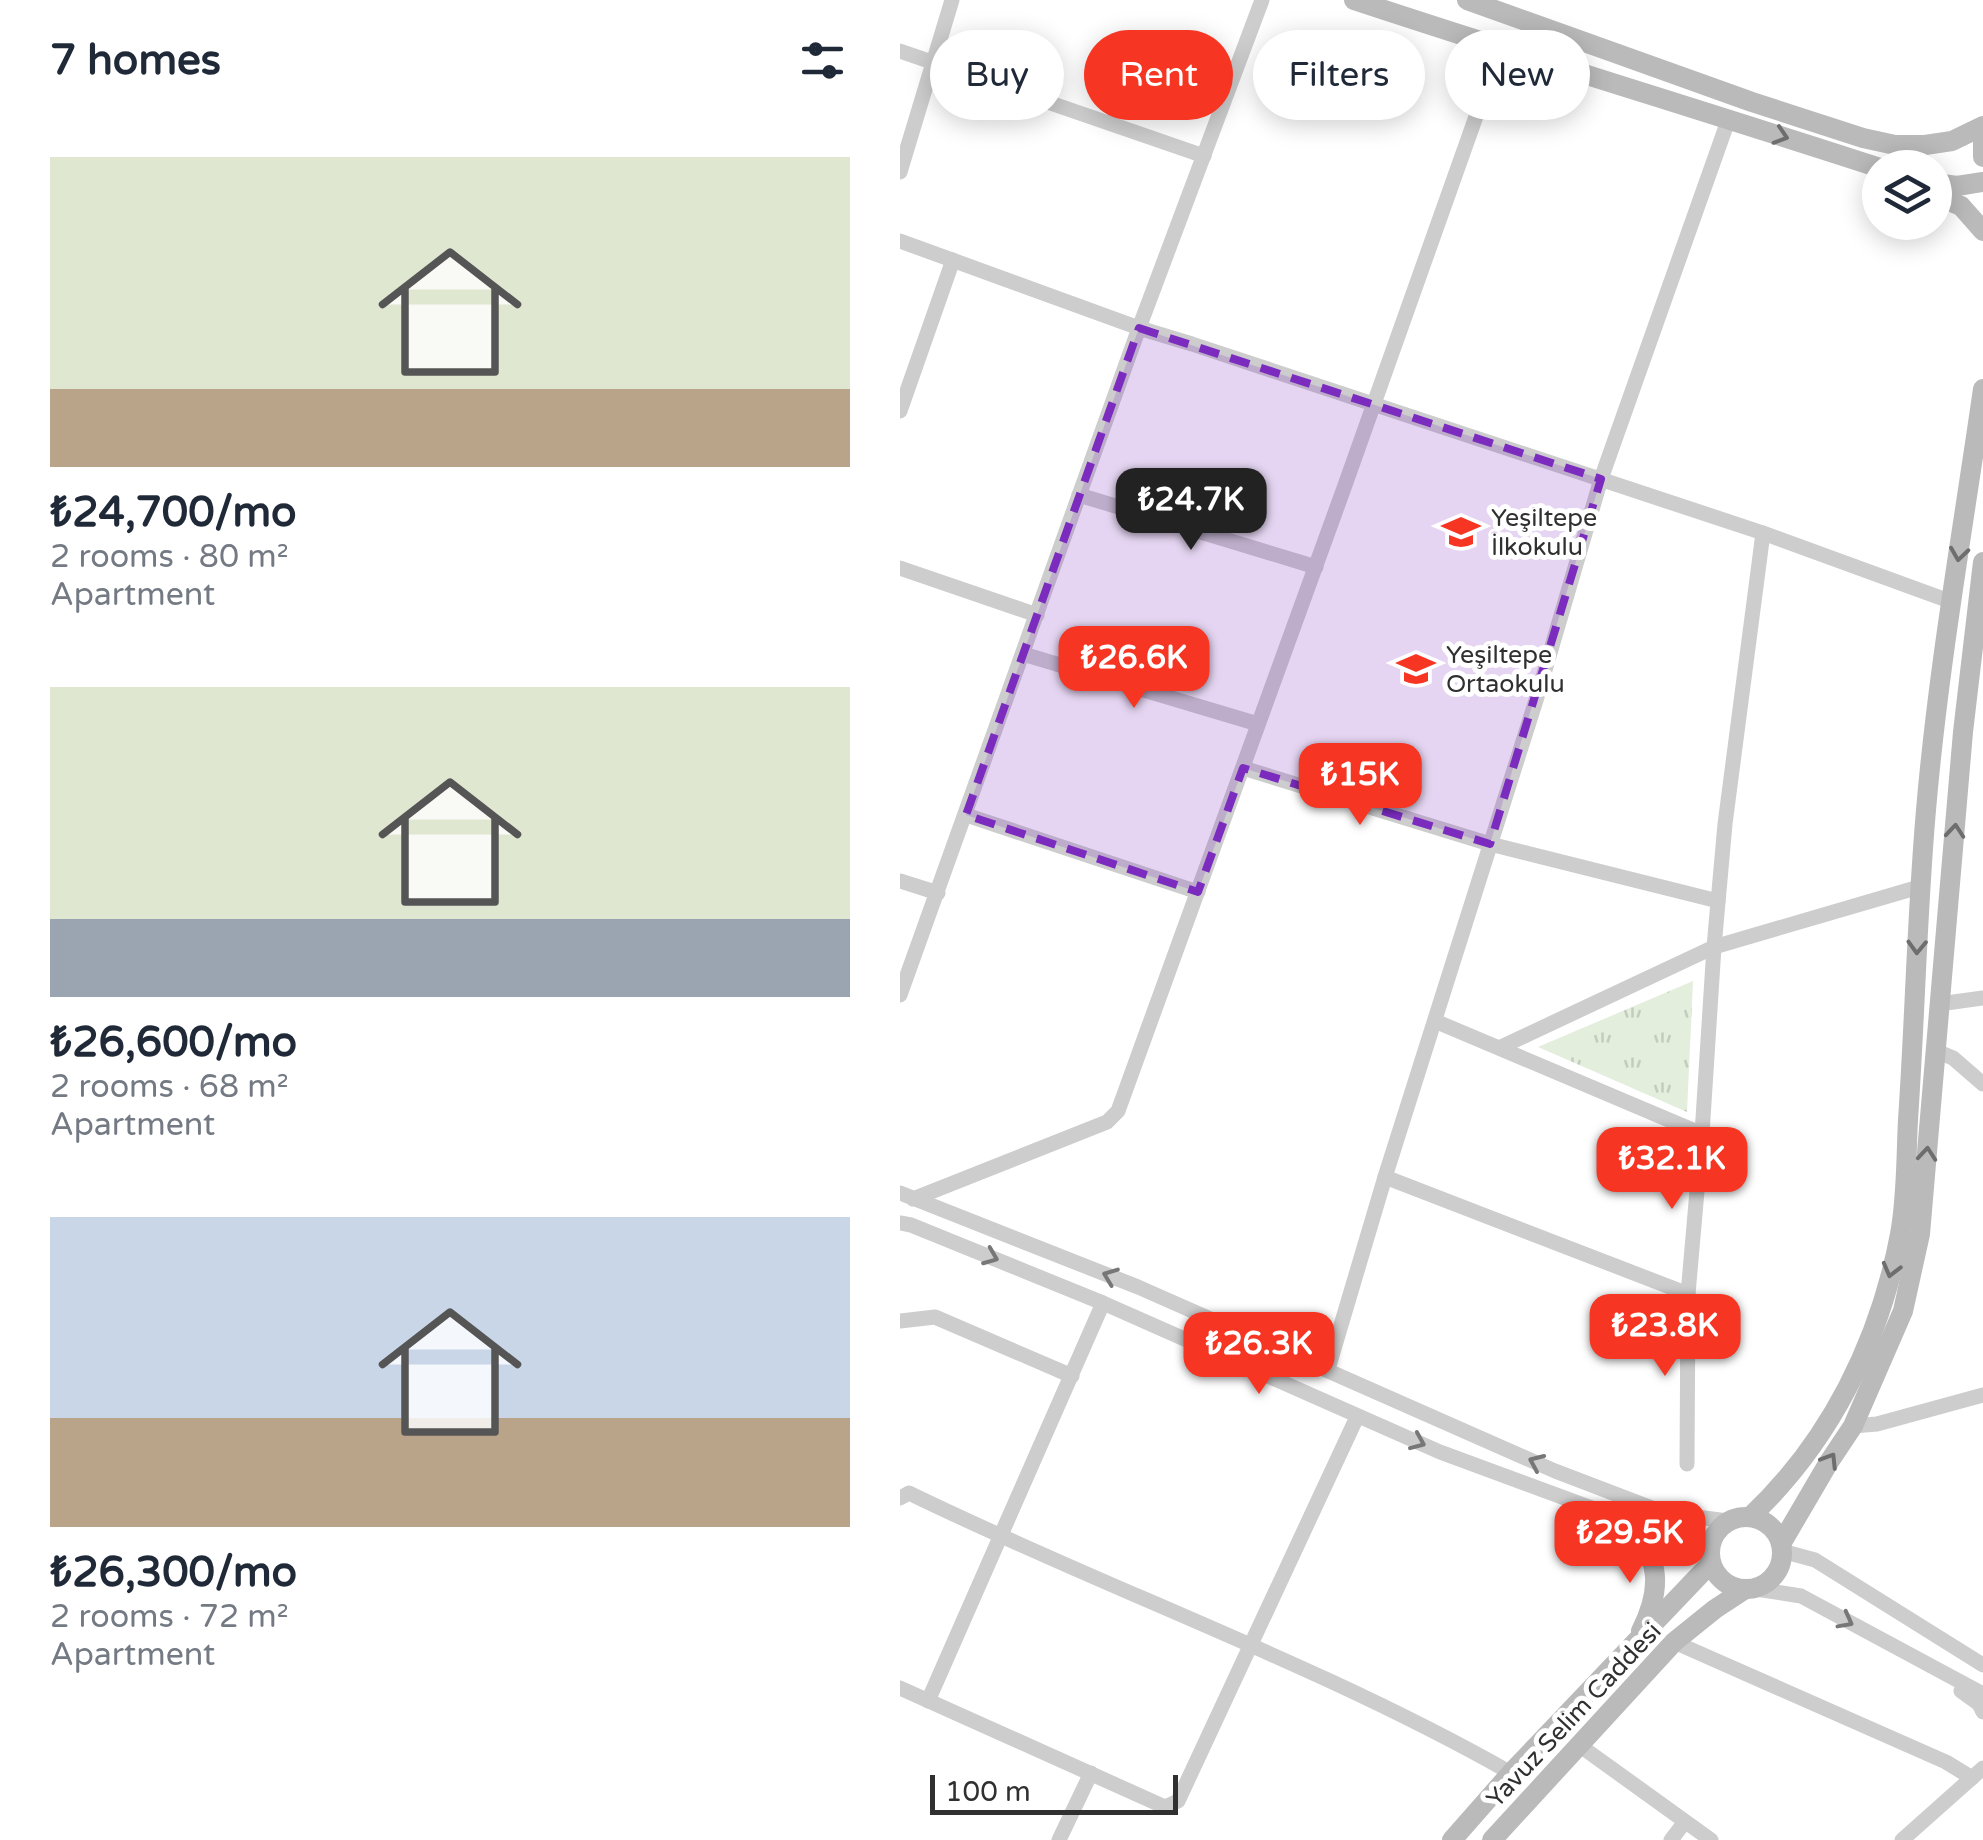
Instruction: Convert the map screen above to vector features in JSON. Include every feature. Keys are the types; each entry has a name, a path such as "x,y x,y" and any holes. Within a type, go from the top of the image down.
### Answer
{"main road":[{"path":"1354,0 1445,31"},
{"path":"1467,0 1863,138 1926,145 1952,141 1983,126"},
{"path":"1590,76 1862,162"},
{"path":"1983,140 1983,157"},
{"path":"1952,185 1983,182"},
{"path":"1952,202 1983,231"},
{"path":"1750,1517 1772,1497 1814,1444 1852,1383 1884,1296 1900,1232 1913,1052 1919,887 1933,732 1983,388"},
{"path":"1782,1548 1770,1526 1761,1520 1739,1517 1728,1521 1712,1537 1710,1559 1713,1571 1732,1587 1750,1589 1774,1576 1780,1566 1782,1548 1828,1462 1853,1426 1903,1311 1920,1234 1939,1004 1973,732 1982,569"},
{"path":"1632,1524 1652,1558 1656,1580 1652,1606 1633,1646"},
{"name":"Yavuz Selim Caddesi","path":"1452,1840 1710,1559"},
{"name":"Yavuz Selim Caddesi","path":"1492,1840 1674,1642 1715,1608 1750,1589"}],"street":[{"path":"943,30 952,0"},
{"path":"900,995 1139,328 1262,0"},
{"path":"900,51 930,60"},
{"path":"900,172 930,74"},
{"path":"1064,107 1204,156"},
{"path":"1328,1370 1601,479 1729,118"},
{"path":"907,1196 1108,1122 1118,1111 1475,120"},
{"path":"900,241 1139,328 1763,533 1952,602"},
{"path":"900,411 953,260"},
{"path":"1079,495 1316,566"},
{"path":"1686,1464 1688,1294 1714,947 1725,824 1763,533"},
{"path":"900,568 1037,615"},
{"path":"1023,654 1258,724"},
{"path":"1242,768 1490,844 1718,901"},
{"path":"966,815 1198,892"},
{"path":"900,881 938,893"},
{"path":"1501,1047 1714,947 1919,887"},
{"path":"1939,1004 1983,998"},
{"path":"1435,1021 1702,1134"},
{"path":"1936,1051 1953,1058 1983,1084"},
{"path":"1385,1176 1688,1294"},
{"path":"907,1196 1138,1287 1589,1484 1665,1513 1728,1521"},
{"path":"900,1223 1103,1303 1440,1452 1632,1524 1710,1559"},
{"path":"928,1701 1103,1303"},
{"path":"900,1321 935,1317 1072,1376"},
{"path":"1853,1426 1877,1424 1983,1395"},
{"path":"900,1688 1165,1806 1178,1802 1357,1417"},
{"path":"900,1498 910,1494 1000,1538 1250,1645 1448,1738 1511,1774"},
{"path":"1782,1548 1815,1560 1983,1665"},
{"path":"1750,1589 1801,1596 1983,1694"},
{"path":"1674,1642 1978,1773 1902,1840"},
{"path":"1895,1648 1954,1686 1983,1712"},
{"path":"1579,1745 1711,1840"},
{"path":"1059,1840 1091,1773"},
{"path":"1672,1840 1684,1822"}],"highlighted area":[{"path":"1139,328 1601,479 1490,844 1243,768 1198,892 966,815"}],"green space":[{"path":"1693,981 1687,1112 1538,1047"}],"place":[{"name":"Yeşiltepe İlkokulu","path":"1461,532"},
{"name":"Yeşiltepe Ortaokulu","path":"1416,669"}]}
